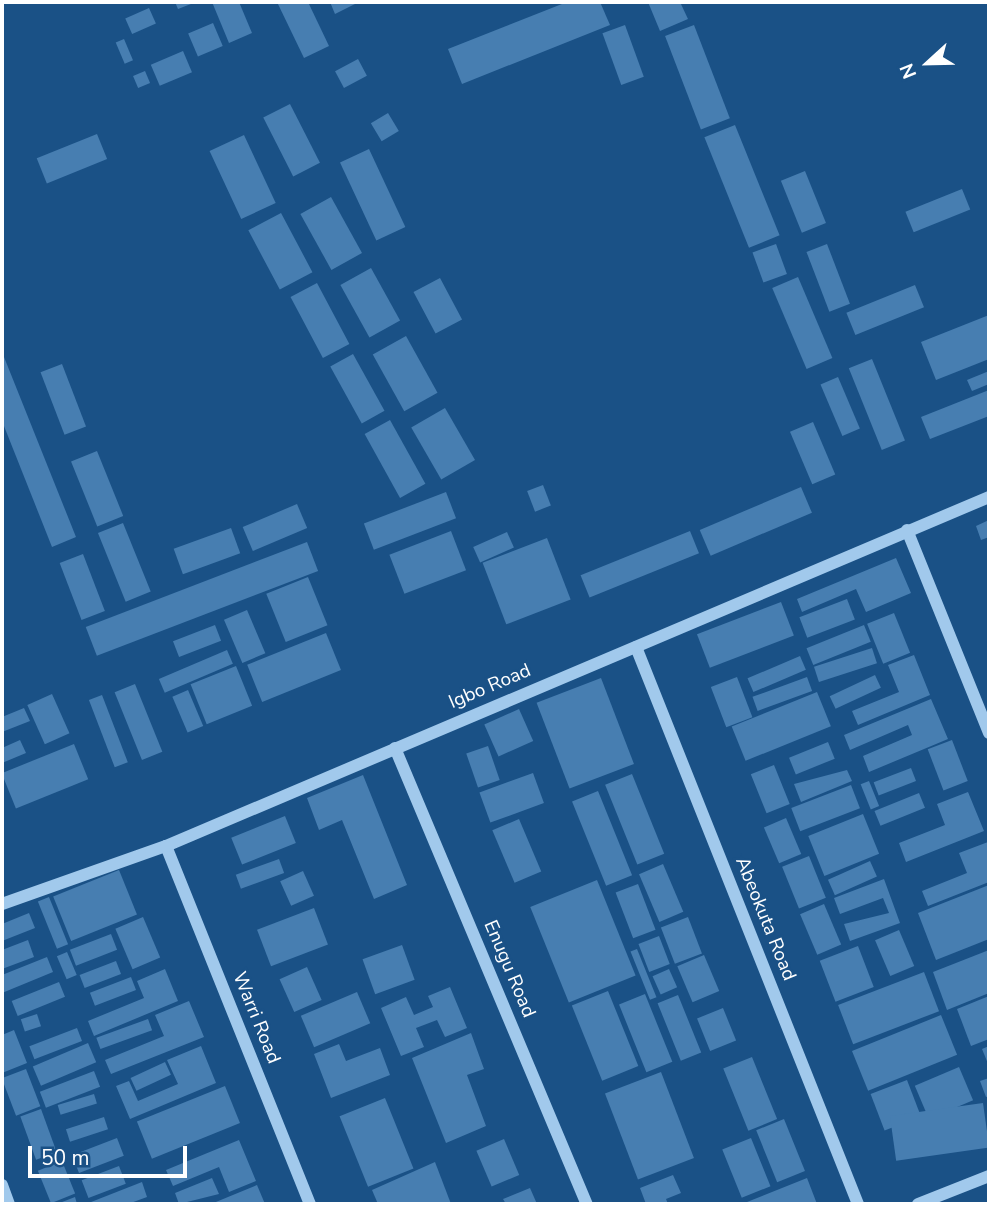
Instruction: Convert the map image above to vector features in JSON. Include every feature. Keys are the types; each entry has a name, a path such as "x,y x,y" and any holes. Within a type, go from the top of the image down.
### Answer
{"street":[{"name":"Igbo Road","path":"2,904 166,846 989,497"},
{"path":"907,530 989,733"},
{"name":"Abeokuta Road","path":"636,647 858,1204"},
{"name":"Enugu Road","path":"395,748 587,1204"},
{"name":"Warri Road","path":"166,846 310,1204"},
{"path":"918,1204 989,1176"},
{"path":"2,1185 9,1204"}],"building":[{"path":"175,2 196,2 178,9"},
{"path":"212,2 239,2 252,33 229,43"},
{"path":"277,2 308,2 329,46 304,58"},
{"path":"330,2 359,2 335,14"},
{"path":"567,2 600,2 610,25 462,84 448,49"},
{"path":"648,2 680,2 688,19 660,31"},
{"path":"149,8 156,24 132,34 125,19"},
{"path":"213,23 223,46 198,57 188,34"},
{"path":"625,25 644,77 621,85 602,33"},
{"path":"694,25 730,118 701,129 665,36"},
{"path":"124,39 133,60 125,64 116,43"},
{"path":"183,51 192,72 160,86 151,65"},
{"path":"358,59 367,76 344,88 335,71"},
{"path":"145,71 150,83 138,88 133,76"},
{"path":"290,104 320,163 293,176 263,118"},
{"path":"388,113 399,131 382,141 371,123"},
{"path":"735,125 780,235 749,248 704,137"},
{"path":"97,134 107,159 47,183 37,158"},
{"path":"244,135 276,203 241,219 210,151"},
{"path":"369,149 405,227 376,240 340,163"},
{"path":"805,171 826,223 802,233 781,181"},
{"path":"962,189 970,209 914,232 905,212"},
{"path":"331,197 362,253 331,270 300,214"},
{"path":"281,213 312,272 280,290 248,230"},
{"path":"776,244 787,274 763,283 753,253"},
{"path":"827,244 850,304 829,312 806,252"},
{"path":"371,268 400,320 369,337 340,285"},
{"path":"798,277 832,358 807,369 772,288"},
{"path":"440,278 462,319 436,334 414,292"},
{"path":"317,283 349,344 323,358 291,297"},
{"path":"915,285 924,307 855,335 846,313"},
{"path":"989,315 989,359 936,380 921,342"},
{"path":"406,336 438,393 404,411 373,354"},
{"path":"2,352 76,537 52,547 2,421"},
{"path":"353,354 385,411 362,423 330,367"},
{"path":"872,359 905,441 882,450 849,368"},
{"path":"62,364 86,427 65,435 41,372"},
{"path":"989,371 989,384 972,391 967,380"},
{"path":"838,377 860,429 842,436 821,384"},
{"path":"989,390 989,416 930,439 921,417"},
{"path":"445,408 475,460 441,479 411,428"},
{"path":"390,420 425,484 400,498 365,434"},
{"path":"813,422 835,474 812,484 790,432"},
{"path":"97,451 123,516 97,526 71,461"},
{"path":"543,485 551,506 535,512 527,491"},
{"path":"801,487 812,513 711,556 700,530"},
{"path":"446,492 456,518 374,550 364,524"},
{"path":"297,504 307,528 253,551 243,527"},
{"path":"989,520 989,537 981,540 976,526"},
{"path":"123,523 151,592 126,602 98,533"},
{"path":"231,528 240,553 183,574 174,549"},
{"path":"451,531 466,570 404,594 389,555"},
{"path":"690,531 699,553 590,597 581,575"},
{"path":"507,532 514,548 480,563 473,547"},
{"path":"547,538 571,600 506,624 483,563"},
{"path":"307,542 318,571 97,656 86,627"},
{"path":"83,554 105,611 82,620 60,563"},
{"path":"896,558 911,593 866,612 856,589 802,612 797,599"},
{"path":"308,577 327,625 286,642 266,594"},
{"path":"847,599 855,620 807,638 799,617"},
{"path":"781,602 794,636 710,668 697,634"},
{"path":"247,610 265,653 242,663 224,620"},
{"path":"894,613 910,653 883,664 867,624"},
{"path":"215,625 221,641 179,657 173,641"},
{"path":"864,625 871,642 813,665 807,648"},
{"path":"326,633 341,670 262,702 247,665"},
{"path":"872,648 877,663 819,682 814,667"},
{"path":"227,650 233,664 165,693 159,679"},
{"path":"914,655 930,695 858,725 852,711 899,692 888,665"},
{"path":"800,656 806,670 753,692 748,678"},
{"path":"236,666 252,706 207,724 191,684"},
{"path":"875,675 881,688 836,709 830,696"},
{"path":"737,677 752,717 726,727 711,687"},
{"path":"807,677 812,691 758,711 752,697"},
{"path":"601,678 634,764 570,789 537,703"},
{"path":"135,684 162,752 142,760 115,692"},
{"path":"188,690 203,726 188,733 172,697"},
{"path":"817,692 831,726 746,761 732,726"},
{"path":"52,694 69,733 45,744 27,705"},
{"path":"102,695 128,762 115,767 89,700"},
{"path":"931,699 948,739 869,772 863,756 912,735 908,725 850,750 844,735"},
{"path":"24,708 30,721 2,732 2,717"},
{"path":"519,709 533,741 499,756 484,724"},
{"path":"20,740 26,753 2,763 2,748"},
{"path":"952,740 968,781 943,790 928,749"},
{"path":"828,742 835,759 796,774 789,758"},
{"path":"74,744 88,779 16,808 2,773"},
{"path":"488,746 500,780 478,788 466,753"},
{"path":"774,765 790,804 767,813 751,774"},
{"path":"911,768 916,781 879,795 874,782"},
{"path":"847,770 852,781 801,802 794,784"},
{"path":"533,773 544,803 490,823 479,792"},
{"path":"632,774 664,854 637,865 605,785"},
{"path":"363,775 407,885 374,899 342,820 319,830 307,798"},
{"path":"869,781 879,806 871,809 861,784"},
{"path":"851,785 860,808 800,831 791,808"},
{"path":"598,791 632,875 606,886 572,801"},
{"path":"968,792 984,831 906,862 899,843 945,825 937,804"},
{"path":"919,793 925,808 880,826 874,811"},
{"path":"863,814 879,854 824,876 808,836"},
{"path":"285,816 296,843 242,865 231,838"},
{"path":"786,818 801,854 779,863 764,827"},
{"path":"519,819 541,871 515,883 492,830"},
{"path":"988,842 989,882 928,906 922,891 967,873 959,853"},
{"path":"809,856 826,898 799,909 782,867"},
{"path":"279,859 284,873 241,889 236,875"},
{"path":"870,861 877,877 835,895 828,880"},
{"path":"663,864 683,912 659,922 639,874"},
{"path":"119,870 137,915 71,941 53,897"},
{"path":"303,871 314,896 291,906 280,881"},
{"path":"884,879 900,923 850,941 844,924 889,913 883,898 840,914 834,898"},
{"path":"597,880 636,975 569,1002 530,907"},
{"path":"638,884 656,930 633,938 616,893"},
{"path":"989,885 989,939 936,960 918,913"},
{"path":"49,897 68,944 57,949 38,901"},
{"path":"824,904 841,945 817,955 800,914"},
{"path":"314,908 328,944 271,966 257,930"},
{"path":"29,913 35,928 2,941 2,924"},
{"path":"143,917 160,958 133,969 115,929"},
{"path":"688,917 702,953 675,964 661,927"},
{"path":"899,930 914,966 890,976 875,940"},
{"path":"111,934 117,950 76,966 70,950"},
{"path":"659,936 670,964 649,972 638,944"},
{"path":"28,940 34,957 2,969 2,950"},
{"path":"402,945 415,980 375,994 363,959"},
{"path":"858,946 874,987 835,1002 820,961"},
{"path":"637,949 656,997 650,1000 631,952"},
{"path":"989,950 989,993 947,1010 933,972"},
{"path":"67,952 77,975 67,979 57,956"},
{"path":"704,955 719,991 693,1002 677,966"},
{"path":"47,957 53,972 2,993 2,975"},
{"path":"116,961 121,974 85,988 80,975"},
{"path":"307,967 322,1000 294,1012 280,979"},
{"path":"165,969 178,1001 94,1036 88,1021 144,998 137,981"},
{"path":"669,969 677,987 661,995 653,976"},
{"path":"924,972 939,1011 853,1044 838,1005"},
{"path":"131,977 136,990 95,1006 90,993"},
{"path":"59,982 65,997 18,1016 12,1001"},
{"path":"450,987 467,1028 445,1037 437,1020 416,1028 424,1047 401,1056 381,1008 406,997 414,1015 433,1007 428,996"},
{"path":"608,991 638,1066 602,1081 572,1006"},
{"path":"357,992 370,1023 314,1047 301,1016"},
{"path":"645,994 672,1062 646,1072 619,1004"},
{"path":"678,995 701,1052 681,1061 658,1003"},
{"path":"989,996 989,1039 971,1046 957,1009"},
{"path":"189,1001 204,1037 111,1074 105,1060 164,1036 155,1015"},
{"path":"723,1008 736,1040 710,1051 697,1018"},
{"path":"37,1014 41,1026 25,1032 21,1019"},
{"path":"941,1015 957,1055 868,1091 852,1051"},
{"path":"148,1019 152,1030 100,1049 96,1038"},
{"path":"77,1028 82,1041 34,1059 29,1046"},
{"path":"14,1030 27,1063 2,1073 2,1035"},
{"path":"471,1033 484,1069 467,1075 486,1126 446,1143 412,1058"},
{"path":"88,1043 96,1062 41,1086 33,1066"},
{"path":"339,1044 346,1061 380,1048 390,1075 331,1098 314,1054"},
{"path":"201,1046 216,1083 130,1119 116,1086 129,1081 138,1101 178,1084 167,1060"},
{"path":"989,1046 989,1066 982,1049"},
{"path":"752,1057 777,1119 748,1131 723,1069"},
{"path":"165,1062 171,1075 136,1091 131,1078"},
{"path":"959,1067 973,1100 929,1119 915,1086"},
{"path":"26,1069 40,1106 16,1116 2,1078"},
{"path":"94,1071 100,1087 46,1108 40,1092"},
{"path":"661,1072 694,1158 638,1179 605,1094"},
{"path":"989,1078 989,1096 986,1097 980,1081"},
{"path":"907,1080 921,1116 885,1130 871,1094"},
{"path":"225,1086 240,1123 152,1159 137,1122"},
{"path":"94,1094 97,1104 61,1115 58,1105"},
{"path":"385,1098 413,1168 368,1187 340,1116"},
{"path":"983,1103 989,1148 896,1161 890,1116"},
{"path":"41,1109 57,1152 36,1160 20,1117"},
{"path":"104,1117 108,1129 70,1142 66,1129"},
{"path":"784,1119 805,1171 777,1182 756,1130"},
{"path":"117,1138 124,1156 79,1173 72,1155"},
{"path":"751,1138 770,1186 742,1198 722,1150"},
{"path":"504,1139 519,1175 492,1187 476,1151"},
{"path":"239,1140 256,1181 229,1192 219,1167 173,1186 166,1170"},
{"path":"62,1161 75,1193 51,1203 38,1171"},
{"path":"435,1162 451,1204 378,1204 372,1190"},
{"path":"119,1166 126,1184 88,1198 82,1180"},
{"path":"673,1175 681,1193 666,1199 668,1204 646,1204 640,1188"},
{"path":"212,1178 219,1194 179,1204 175,1193"},
{"path":"807,1178 817,1204 742,1204"},
{"path":"142,1182 147,1197 128,1204 86,1204"},
{"path":"257,1185 265,1204 211,1204"},
{"path":"530,1188 537,1204 506,1204 503,1199"},
{"path":"75,1197 77,1204 57,1204"}]}
